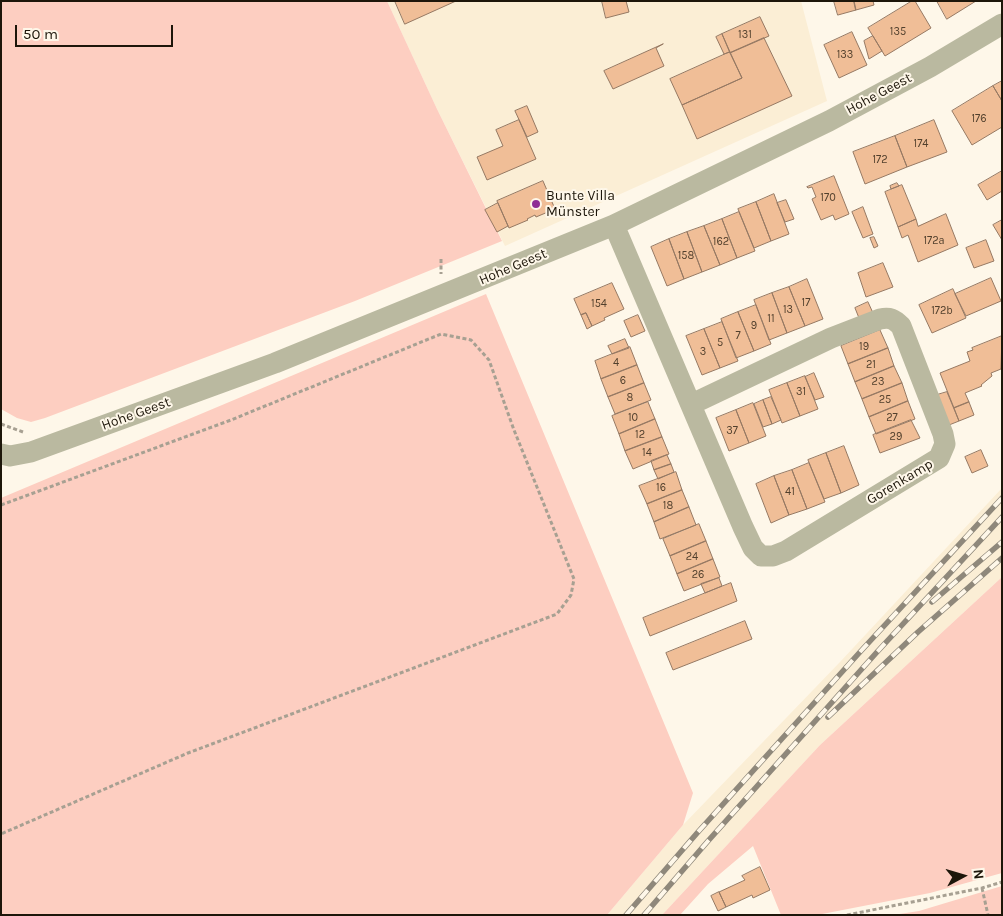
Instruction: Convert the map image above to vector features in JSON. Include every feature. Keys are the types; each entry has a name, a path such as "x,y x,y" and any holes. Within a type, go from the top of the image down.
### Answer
{"street":[{"name":"Hohe Geest","path":"1,454 10,456 41,448 274,363 614,225 829,121 930,67 1002,24"},
{"name":"Gorenkamp","path":"614,225 746,534 753,548 761,556 773,556 786,551 939,458 944,444 943,434 901,326 895,320 887,318 830,338 692,404"}],"path":[{"path":"1,505 231,420 440,334 471,340 489,360 514,430 574,579 571,596 557,614 188,753 1,834"},
{"path":"1,424 22,432 32,433"},
{"path":"847,915 982,888 1002,882"},
{"path":"982,888 988,915"}],"shaded area":[{"path":"1,1 387,1 437,109 502,241 355,301 45,418 31,422 17,418 1,409"},
{"path":"387,1 801,1 827,101 505,246 437,109"},
{"path":"486,294 693,793 683,825 607,915 1,915 1,498"},
{"path":"1002,488 1002,577 820,745 662,915 607,915 683,825 840,662"},
{"path":"1002,577 1002,873 930,893 817,915 781,915 753,846 708,884 680,915 662,915 820,745"},
{"path":"1002,886 1002,915 893,915 919,911"}],"building":[{"path":"395,1 456,1 405,24"},
{"path":"602,1 626,1 629,12 606,18"},
{"path":"834,1 854,1 856,10 838,15"},
{"path":"854,1 873,1 874,5 856,10"},
{"path":"915,1 931,28 885,56 868,28"},
{"path":"937,1 976,1 947,19"},
{"path":"760,17 769,36 730,53 722,34"},
{"path":"852,32 867,65 839,78 824,45"},
{"path":"722,34 730,52 724,54 716,37"},
{"path":"873,36 882,51 869,59 864,41"},
{"path":"764,38 792,96 697,139 682,105 742,78 730,53"},
{"path":"663,44 656,48 664,66 613,89 604,71"},
{"path":"730,52 742,78 682,105 670,79"},
{"path":"1002,81 1002,101 993,86"},
{"path":"993,86 1002,101 1002,127 972,145 952,111"},
{"path":"527,106 538,132 527,137 515,111"},
{"path":"519,120 536,159 487,180 477,157 503,146 496,130"},
{"path":"934,120 947,152 907,167 895,136"},
{"path":"895,136 907,167 865,184 853,152"},
{"path":"1002,171 1002,191 987,200 978,185"},
{"path":"834,176 849,214 835,220 833,215 821,220 812,199 816,197 812,187 807,187"},
{"path":"543,181 555,209 536,217 535,215 509,228 497,201"},
{"path":"897,183 899,186 891,189 890,186"},
{"path":"902,185 916,219 898,227 885,192"},
{"path":"774,194 789,234 771,241 756,202"},
{"path":"786,200 794,219 785,222 777,203"},
{"path":"756,202 771,241 754,248 738,209"},
{"path":"498,203 508,226 497,232 485,210"},
{"path":"863,207 873,234 863,238 852,212"},
{"path":"739,212 755,251 737,258 722,219"},
{"path":"946,214 958,245 918,262 908,235 902,238 898,227 916,219 918,226"},
{"path":"722,219 737,258 720,265 704,226"},
{"path":"1002,220 1002,240 993,225"},
{"path":"704,226 720,265 702,272 687,232"},
{"path":"687,232 702,272 684,279 669,239"},
{"path":"874,237 878,246 874,248 870,238"},
{"path":"669,239 684,279 667,286 651,247"},
{"path":"986,240 994,261 974,268 966,248"},
{"path":"883,263 893,287 866,297 858,273"},
{"path":"991,278 1001,301 966,316 955,294"},
{"path":"807,279 823,319 805,326 789,287"},
{"path":"612,283 624,309 592,326 586,313 581,315 574,299"},
{"path":"789,287 805,326 787,333 772,293"},
{"path":"953,289 966,318 932,333 919,305"},
{"path":"772,293 787,333 769,340 754,300"},
{"path":"868,302 873,313 859,318 855,308"},
{"path":"756,305 771,344 754,351 738,312"},
{"path":"738,312 754,351 736,358 721,319"},
{"path":"586,313 592,326 587,329 581,315"},
{"path":"638,315 645,331 631,337 624,321"},
{"path":"722,322 738,361 720,368 704,329"},
{"path":"704,329 720,368 702,375 686,336"},
{"path":"880,330 888,348 848,364 841,346"},
{"path":"1002,336 1001,369 991,373 992,376 982,386 965,393 969,402 954,408 940,373 970,361 967,352 973,350 972,348"},
{"path":"625,339 629,348 612,354 608,346"},
{"path":"630,347 637,365 601,379 595,361"},
{"path":"888,348 894,366 855,382 848,364"},
{"path":"637,365 644,383 608,397 601,379"},
{"path":"894,366 902,383 862,399 855,382"},
{"path":"814,373 824,397 815,400 805,377"},
{"path":"805,376 818,409 800,416 787,383"},
{"path":"644,383 651,400 615,414 608,397"},
{"path":"787,383 800,416 782,423 769,390"},
{"path":"902,383 908,401 869,417 862,399"},
{"path":"947,392 959,421 949,425 937,395"},
{"path":"771,397 781,420 772,424 763,400"},
{"path":"763,400 772,424 763,427 754,404"},
{"path":"908,401 915,419 876,434 869,417"},
{"path":"648,402 655,419 619,434 612,416"},
{"path":"969,402 974,415 959,421 954,408"},
{"path":"753,403 766,436 749,443 736,410"},
{"path":"736,410 749,443 729,451 716,418"},
{"path":"655,419 662,437 625,451 619,434"},
{"path":"911,420 920,438 880,453 873,435"},
{"path":"662,437 669,454 633,469 625,451"},
{"path":"844,446 859,485 841,493 826,453"},
{"path":"981,450 988,466 972,473 965,457"},
{"path":"826,453 841,493 824,499 808,460"},
{"path":"667,455 671,464 654,470 651,461"},
{"path":"809,463 825,502 807,509 792,470"},
{"path":"671,464 674,472 658,479 654,470"},
{"path":"792,470 807,509 789,515 774,476"},
{"path":"676,472 682,490 647,504 639,486"},
{"path":"774,476 789,515 771,523 756,484"},
{"path":"682,490 689,507 654,522 647,504"},
{"path":"689,507 696,525 660,539 654,522"},
{"path":"699,524 706,541 670,556 663,539"},
{"path":"706,541 713,559 677,574 670,556"},
{"path":"713,559 720,577 684,591 677,574"},
{"path":"719,578 722,586 705,593 701,584"},
{"path":"731,583 737,601 650,636 643,618"},
{"path":"745,621 752,639 673,670 666,653"},
{"path":"760,867 770,890 753,898 752,895 726,907 719,892 745,880 742,876"},
{"path":"719,892 726,907 718,911 711,896"}],"railway":[{"path":"626,915 860,652 1002,498"},
{"path":"644,915 877,652 1002,517"},
{"path":"932,602 1002,542"},
{"path":"828,717 918,632 1002,558"}],"place":[{"name":"Bunte Villa Münster","path":"536,204"}]}
